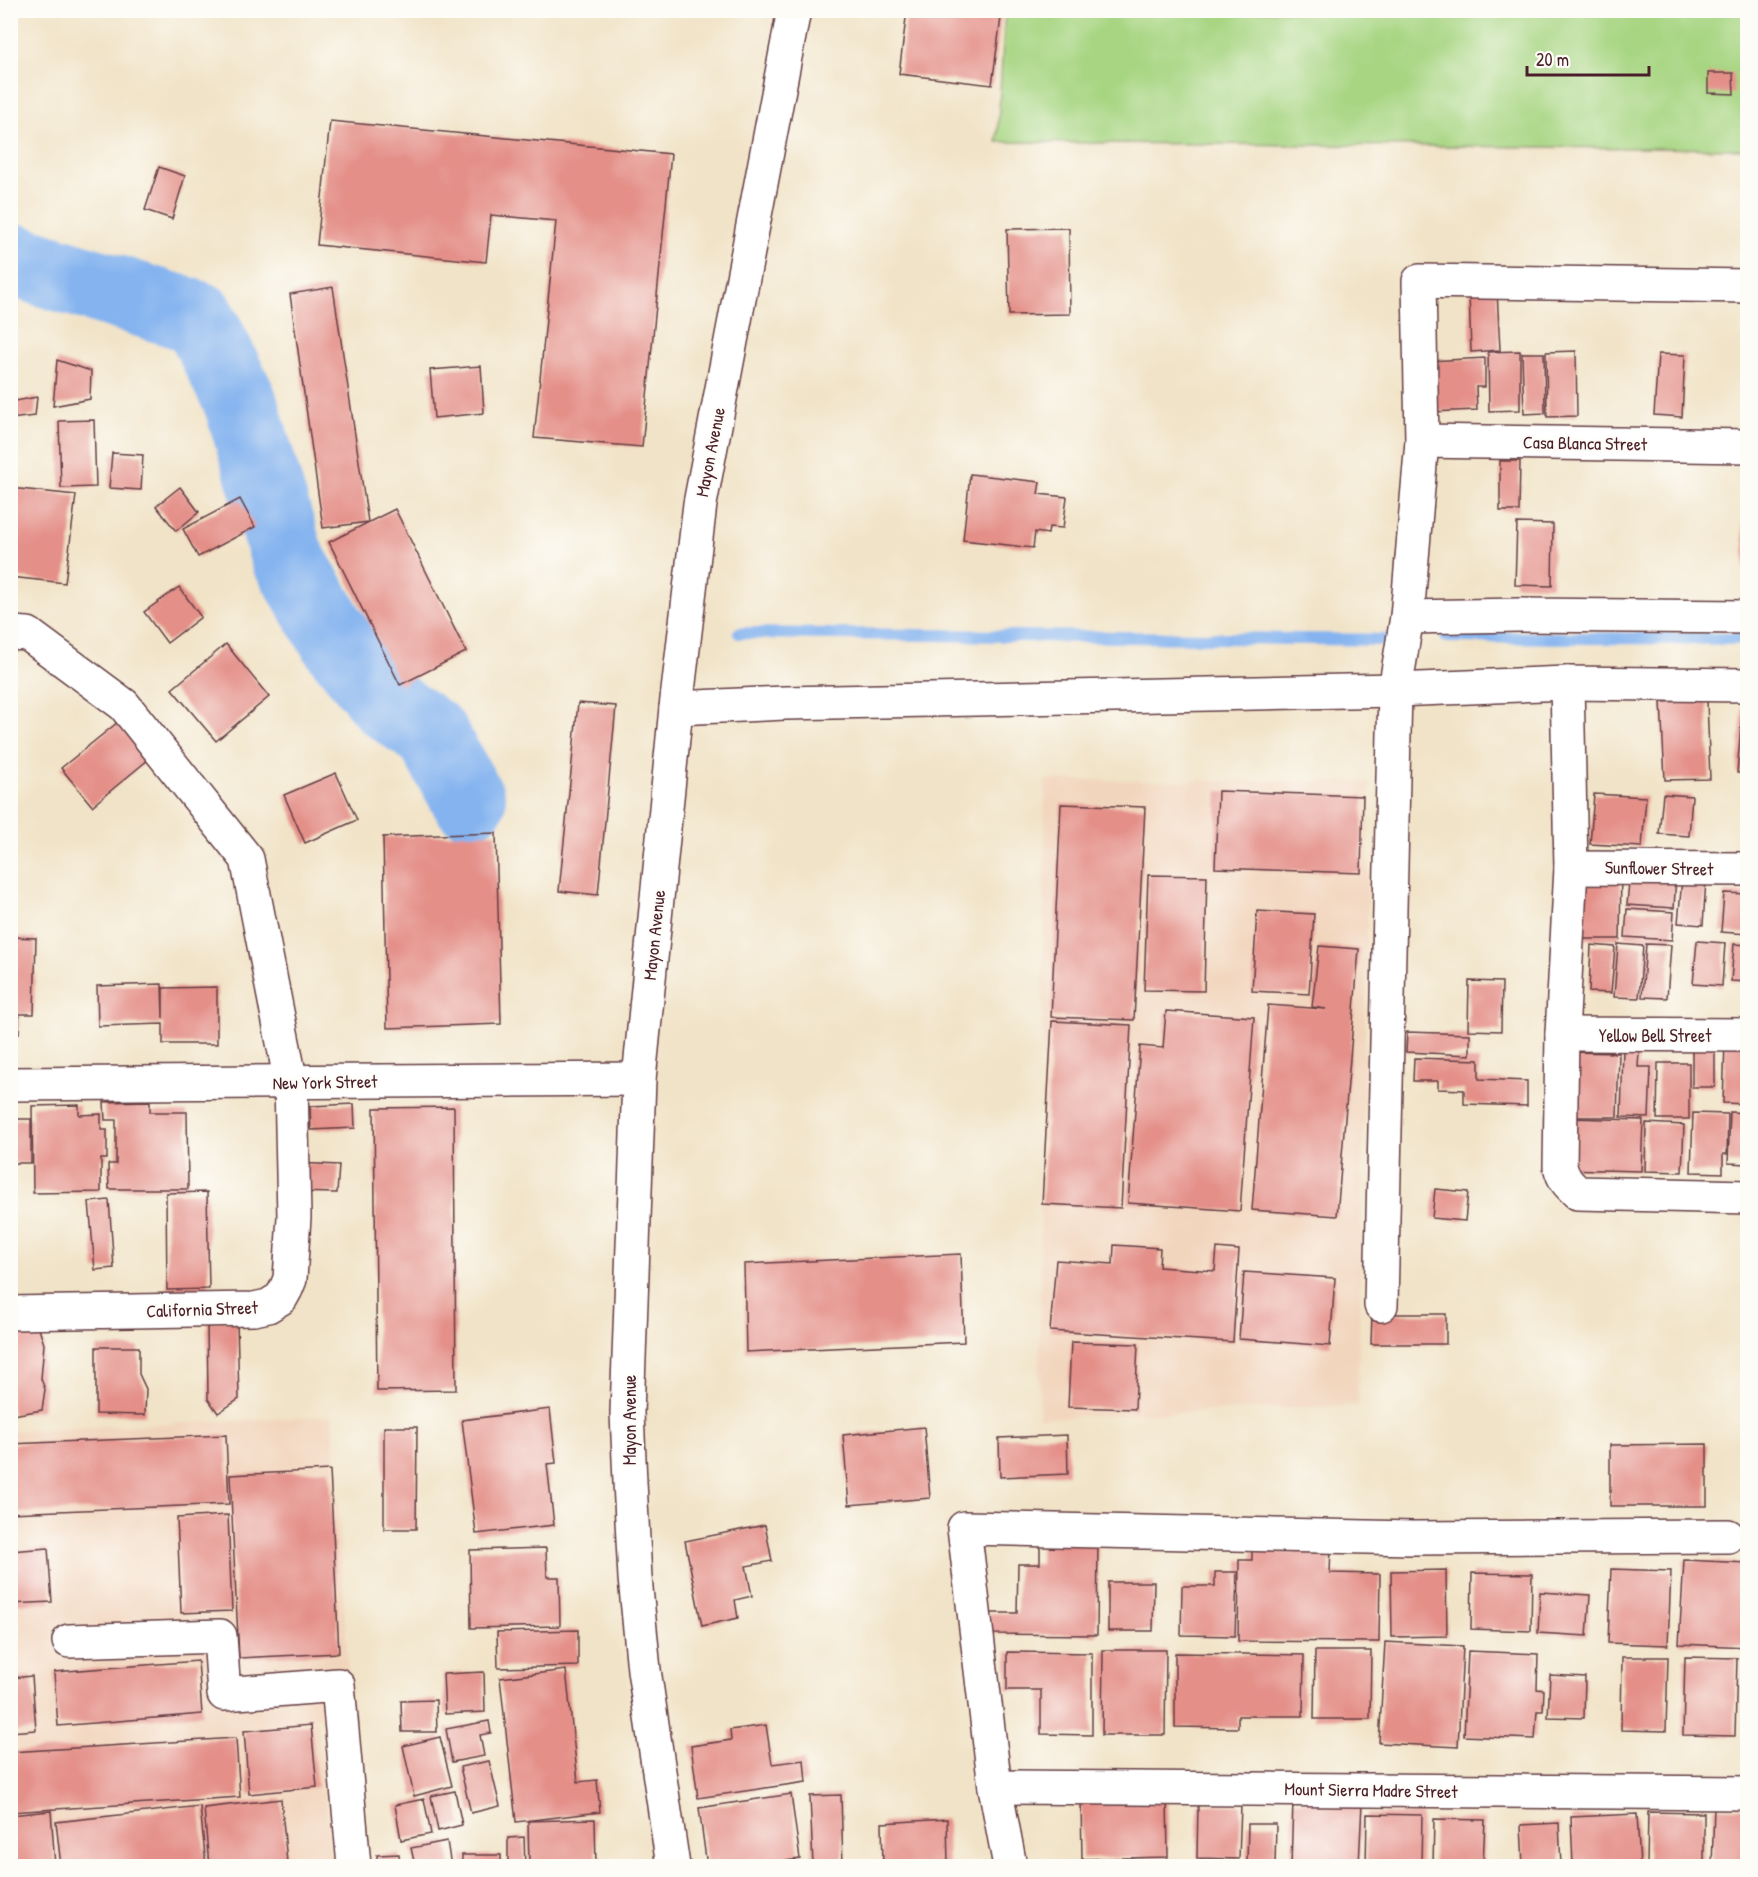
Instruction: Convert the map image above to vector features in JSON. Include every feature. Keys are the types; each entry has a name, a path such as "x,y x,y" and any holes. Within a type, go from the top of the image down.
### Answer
{"street":[{"name":"Mayon Avenue","path":"673,1866 644,1670 635,1578 627,1413 639,1079 676,708 700,504 794,10"},
{"path":"1381,1305 1395,690 1407,617 1422,441 1419,281 1748,286"},
{"name":"Casa Blanca Street","path":"1422,441 1748,446"},
{"path":"1407,617 1520,615 1748,617"},
{"name":"California Street","path":"10,633 28,634 124,705 248,859 291,1083 294,1217 290,1279 281,1298 268,1306 254,1309 10,1313"},
{"path":"676,708 785,703 1395,690 1567,682 1748,685"},
{"path":"1567,682 1571,868 1562,1034 1560,1166 1562,1176 1567,1184 1578,1192 1586,1193 1748,1197"},
{"name":"Sunflower Street","path":"1571,868 1748,869"},
{"name":"Yellow Bell Street","path":"1562,1034 1748,1035"},
{"name":"New York Street","path":"10,1084 639,1079"},
{"path":"1010,1866 995,1787 964,1528 1413,1538 1728,1536"},
{"path":"69,1641 220,1636 224,1694 338,1685 354,1866"},
{"name":"Mount Sierra Madre Street","path":"995,1787 1748,1793"}],"shaded area":[{"path":"1045,780 1370,782 1358,1405 1039,1418"},
{"path":"332,1416 351,1713 316,1717 333,1866 11,1866 10,1431"}],"green space":[{"path":"1005,11 1747,11 1747,149 997,142"}],"building":[{"path":"907,10 1002,10 992,85 899,74"},
{"path":"1708,73 1733,73 1734,94 1708,93"},
{"path":"330,121 671,154 642,447 534,438 556,221 491,215 486,262 317,245"},
{"path":"159,167 185,176 172,219 145,210"},
{"path":"1069,228 1070,314 1009,315 1007,229"},
{"path":"333,287 368,522 323,528 290,294"},
{"path":"1497,290 1500,350 1471,352 1469,292"},
{"path":"1520,351 1520,410 1489,411 1488,352"},
{"path":"1576,351 1577,416 1547,417 1546,352"},
{"path":"1522,353 1544,353 1545,413 1524,414"},
{"path":"1658,354 1685,355 1682,417 1654,415"},
{"path":"1485,358 1485,387 1476,387 1477,410 1431,412 1429,361"},
{"path":"57,360 91,371 90,399 53,406"},
{"path":"481,366 484,413 434,418 430,370"},
{"path":"37,397 35,416 10,419 10,402"},
{"path":"94,420 96,487 61,488 59,421"},
{"path":"112,453 143,455 141,490 109,488"},
{"path":"1500,461 1520,461 1519,511 1500,511"},
{"path":"970,474 1040,482 1038,494 1067,497 1063,528 1049,527 1048,534 1035,532 1033,548 963,540"},
{"path":"180,487 199,512 176,531 156,506"},
{"path":"10,488 76,495 65,583 10,577"},
{"path":"240,499 255,527 198,557 183,529"},
{"path":"395,509 466,652 400,685 329,542"},
{"path":"1743,517 1748,517 1748,572 1745,572"},
{"path":"1517,523 1553,524 1552,586 1515,585"},
{"path":"179,587 201,617 167,643 144,612"},
{"path":"226,644 269,697 216,741 172,689"},
{"path":"1707,700 1710,779 1665,780 1661,702"},
{"path":"1743,700 1748,700 1748,773 1737,773"},
{"path":"578,703 616,706 598,895 559,891"},
{"path":"123,718 154,755 92,806 61,768"},
{"path":"336,773 357,820 305,843 284,795"},
{"path":"1218,791 1363,796 1361,873 1215,868"},
{"path":"1594,794 1646,797 1642,847 1590,844"},
{"path":"1663,794 1692,796 1689,836 1659,834"},
{"path":"1061,804 1145,807 1134,1020 1051,1017"},
{"path":"496,833 501,1024 387,1028 383,837"},
{"path":"1574,871 1621,871 1620,939 1573,939"},
{"path":"1630,872 1676,875 1674,908 1627,905"},
{"path":"1148,875 1207,876 1204,991 1144,990"},
{"path":"1682,879 1706,880 1703,925 1678,923"},
{"path":"1724,893 1748,894 1748,934 1721,932"},
{"path":"1627,909 1674,912 1672,940 1625,937"},
{"path":"1257,911 1314,914 1309,994 1252,991"},
{"path":"10,937 36,938 34,1014 19,1014 19,1034 10,1034"},
{"path":"1697,941 1725,943 1722,986 1693,984"},
{"path":"1618,944 1643,946 1639,998 1614,997"},
{"path":"1646,944 1671,945 1667,998 1642,997"},
{"path":"1734,944 1748,945 1748,982 1731,981"},
{"path":"1591,945 1615,947 1611,993 1589,992"},
{"path":"1319,946 1359,949 1337,1216 1252,1210 1268,1005 1326,1009 1312,1007"},
{"path":"1469,981 1502,982 1501,1031 1468,1030"},
{"path":"162,984 163,1018 163,988 217,987 217,1044 163,1044 163,1024 98,1026 97,986"},
{"path":"1166,1011 1254,1017 1240,1211 1128,1203 1140,1046 1163,1048"},
{"path":"1052,1021 1131,1025 1121,1208 1042,1204"},
{"path":"1407,1032 1470,1034 1470,1055 1406,1052"},
{"path":"1692,1041 1715,1041 1715,1087 1692,1087"},
{"path":"1725,1042 1748,1042 1748,1104 1723,1103"},
{"path":"1623,1050 1639,1051 1638,1067 1651,1067 1649,1118 1621,1117"},
{"path":"1569,1052 1619,1053 1617,1117 1567,1117"},
{"path":"1414,1058 1479,1060 1479,1079 1527,1081 1527,1106 1464,1104 1464,1090 1438,1089 1438,1081 1413,1081"},
{"path":"1658,1063 1689,1063 1689,1119 1657,1119"},
{"path":"150,1101 150,1112 187,1112 188,1189 109,1189 108,1164 116,1164 116,1120 105,1120 104,1102"},
{"path":"354,1104 355,1128 311,1130 310,1106"},
{"path":"79,1105 79,1115 101,1114 101,1130 107,1130 107,1159 101,1159 101,1192 33,1193 32,1106"},
{"path":"454,1107 456,1390 377,1391 374,1108"},
{"path":"1730,1112 1748,1113 1748,1164 1728,1163"},
{"path":"1693,1113 1728,1114 1727,1154 1723,1154 1723,1173 1691,1172"},
{"path":"1564,1118 1643,1120 1641,1171 1562,1169"},
{"path":"10,1119 31,1119 31,1163 10,1163"},
{"path":"1646,1123 1684,1125 1682,1172 1645,1171"},
{"path":"296,1163 339,1165 337,1193 294,1192"},
{"path":"1435,1189 1468,1192 1465,1221 1432,1218"},
{"path":"207,1192 209,1289 167,1290 166,1193"},
{"path":"109,1200 114,1268 95,1270 89,1202"},
{"path":"1114,1245 1160,1248 1159,1267 1215,1271 1217,1248 1239,1250 1233,1342 1050,1331 1056,1260 1113,1264"},
{"path":"961,1254 964,1342 746,1352 744,1264"},
{"path":"1244,1272 1335,1278 1330,1346 1239,1339"},
{"path":"1372,1314 1446,1314 1446,1344 1371,1344"},
{"path":"237,1320 239,1399 218,1413 208,1399 207,1321"},
{"path":"37,1323 44,1344 41,1379 45,1389 42,1410 13,1415 10,1403 10,1324"},
{"path":"1071,1342 1138,1344 1135,1409 1068,1407"},
{"path":"96,1347 139,1347 139,1374 146,1389 145,1415 96,1414"},
{"path":"550,1409 556,1463 547,1464 554,1525 476,1534 462,1420"},
{"path":"384,1427 417,1427 416,1529 384,1529"},
{"path":"924,1427 930,1498 849,1505 843,1435"},
{"path":"226,1435 229,1504 10,1513 10,1444"},
{"path":"1067,1435 1068,1474 1000,1477 999,1438"},
{"path":"1707,1444 1707,1506 1610,1506 1610,1445"},
{"path":"330,1470 339,1653 239,1658 230,1475"},
{"path":"228,1515 232,1611 181,1613 177,1518"},
{"path":"765,1525 772,1561 746,1566 752,1596 735,1600 738,1618 702,1626 685,1541"},
{"path":"1040,1542 1098,1542 1097,1635 989,1634 989,1613 1017,1613 1018,1564 1040,1564"},
{"path":"1294,1546 1331,1546 1330,1573 1380,1574 1379,1642 1238,1641 1239,1560 1252,1560 1252,1551 1294,1552"},
{"path":"48,1548 52,1602 10,1604 10,1551"},
{"path":"546,1548 547,1577 559,1577 560,1626 471,1628 470,1550"},
{"path":"1684,1560 1748,1563 1748,1647 1679,1644"},
{"path":"1611,1569 1671,1571 1668,1645 1608,1643"},
{"path":"1446,1570 1447,1636 1392,1637 1391,1571"},
{"path":"1215,1572 1237,1572 1235,1636 1181,1635 1182,1586 1215,1586"},
{"path":"1472,1573 1532,1574 1531,1631 1471,1629"},
{"path":"1108,1582 1154,1582 1153,1631 1108,1631"},
{"path":"1540,1592 1590,1595 1587,1636 1538,1633"},
{"path":"578,1630 578,1666 498,1668 497,1632"},
{"path":"1385,1642 1463,1646 1458,1747 1379,1743"},
{"path":"1103,1650 1166,1650 1165,1735 1102,1735"},
{"path":"1315,1651 1371,1651 1370,1719 1314,1719"},
{"path":"1468,1651 1538,1654 1537,1689 1544,1690 1543,1711 1537,1711 1535,1739 1464,1736"},
{"path":"1007,1652 1092,1653 1092,1735 1041,1734 1041,1690 1007,1690"},
{"path":"1175,1653 1304,1655 1303,1716 1238,1716 1238,1728 1175,1727"},
{"path":"1622,1657 1668,1657 1666,1731 1621,1730"},
{"path":"1685,1657 1737,1658 1735,1736 1683,1735"},
{"path":"198,1661 202,1714 58,1726 54,1672"},
{"path":"566,1670 578,1782 597,1780 600,1812 516,1822 500,1678"},
{"path":"484,1672 485,1712 445,1714 443,1674"},
{"path":"1550,1675 1585,1677 1584,1718 1548,1717"},
{"path":"32,1676 36,1730 10,1732 10,1678"},
{"path":"436,1700 437,1732 402,1732 401,1701"},
{"path":"489,1721 491,1733 480,1735 484,1756 452,1762 446,1729"},
{"path":"311,1725 317,1787 249,1794 244,1731"},
{"path":"766,1725 772,1764 804,1760 806,1782 698,1798 691,1746 731,1740 730,1730"},
{"path":"1745,1725 1748,1725 1748,1744 1745,1744"},
{"path":"440,1737 452,1786 414,1796 403,1746"},
{"path":"236,1738 240,1797 10,1812 10,1752"},
{"path":"489,1761 500,1806 471,1813 460,1767"},
{"path":"455,1791 462,1825 438,1831 431,1796"},
{"path":"791,1794 800,1859 750,1866 707,1866 699,1808"},
{"path":"841,1795 843,1866 813,1866 810,1796"},
{"path":"1167,1797 1168,1857 1082,1859 1081,1799"},
{"path":"281,1799 287,1862 209,1866 204,1808"},
{"path":"424,1799 431,1834 401,1840 395,1805"},
{"path":"1293,1801 1362,1803 1359,1866 1291,1866"},
{"path":"1198,1804 1241,1805 1239,1859 1197,1858"},
{"path":"200,1806 206,1866 61,1866 56,1822"},
{"path":"1714,1807 1748,1808 1748,1866 1712,1866"},
{"path":"51,1811 55,1866 10,1866 10,1815"},
{"path":"1648,1812 1704,1813 1704,1866 1647,1866"},
{"path":"1367,1814 1422,1815 1421,1866 1366,1866"},
{"path":"1637,1814 1640,1866 1573,1866 1571,1817"},
{"path":"595,1819 596,1866 529,1866 528,1821"},
{"path":"947,1819 948,1866 883,1866 882,1823"},
{"path":"1434,1819 1485,1820 1483,1866 1433,1866"},
{"path":"1559,1823 1561,1866 1523,1866 1521,1825"},
{"path":"1248,1824 1276,1824 1275,1866 1201,1866 1201,1861 1247,1863"},
{"path":"524,1837 525,1866 508,1866 508,1838"},
{"path":"447,1841 451,1866 415,1866 411,1848"},
{"path":"399,1854 400,1866 377,1866 377,1855"},
{"path":"462,1855 501,1855 501,1866 462,1866"}],"waterway":[{"path":"10,259 199,318 240,401 287,557 338,643 387,704 431,734 469,801"},
{"path":"739,633 1401,640"},
{"path":"1446,637 1748,639"}]}
